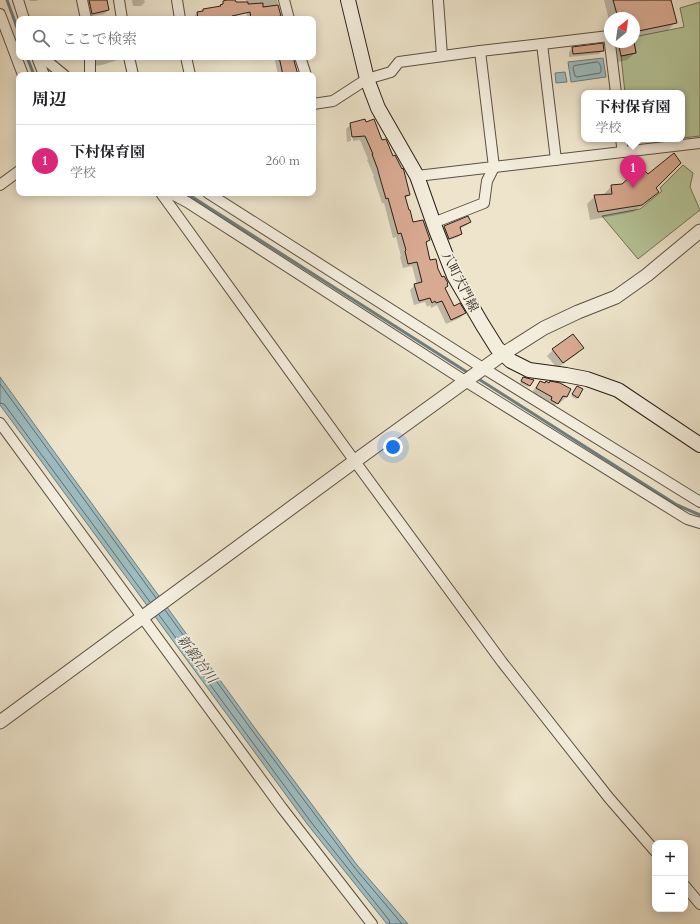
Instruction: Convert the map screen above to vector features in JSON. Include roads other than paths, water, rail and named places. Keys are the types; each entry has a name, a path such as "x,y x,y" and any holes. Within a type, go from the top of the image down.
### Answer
{"main road":[{"name":"八町大門線","path":"348,0 367,79 378,108 417,176 433,223 454,276 498,348 511,361 529,370 587,379 618,390 700,445"}],"street":[{"path":"18,0 23,16"},
{"path":"82,0 85,16"},
{"path":"118,0 121,16"},
{"path":"177,0 180,16"},
{"path":"284,0 288,16"},
{"path":"438,0 442,56"},
{"path":"0,14 16,56"},
{"path":"316,100 333,101 367,79 391,72 399,62 609,36 616,90"},
{"path":"542,44 556,160"},
{"path":"433,223 484,202 487,181 494,167 480,51"},
{"path":"17,60 22,72"},
{"path":"38,60 43,72"},
{"path":"46,60 60,72"},
{"path":"90,60 90,72"},
{"path":"130,60 132,72"},
{"path":"187,60 189,72"},
{"path":"301,60 305,72"},
{"path":"621,142 623,152"},
{"path":"417,176 700,143"},
{"path":"0,185 16,173"},
{"path":"163,196 502,662 609,798 652,848"},
{"path":"175,196 465,381 687,519 700,523"},
{"path":"213,196 484,368 700,502"},
{"path":"0,722 503,354 544,328 578,312 616,297 647,275 700,231"},
{"path":"0,423 145,615 282,808 372,924"},
{"path":"688,890 700,904"}],"water":[{"path":"603,58 606,77 571,82 568,62"},
{"path":"565,72 567,82 556,83 555,73"},
{"name":"新鍛冶川","path":"0,377 254,727 357,865 408,924 387,924 308,825 0,405"}],"waterway":[{"path":"7,0 16,25"},
{"path":"28,60 33,72"},
{"path":"191,196 470,374"},
{"path":"477,378 677,505 700,515"}],"place":[{"name":"下村保育園","path":"633,188"}]}
